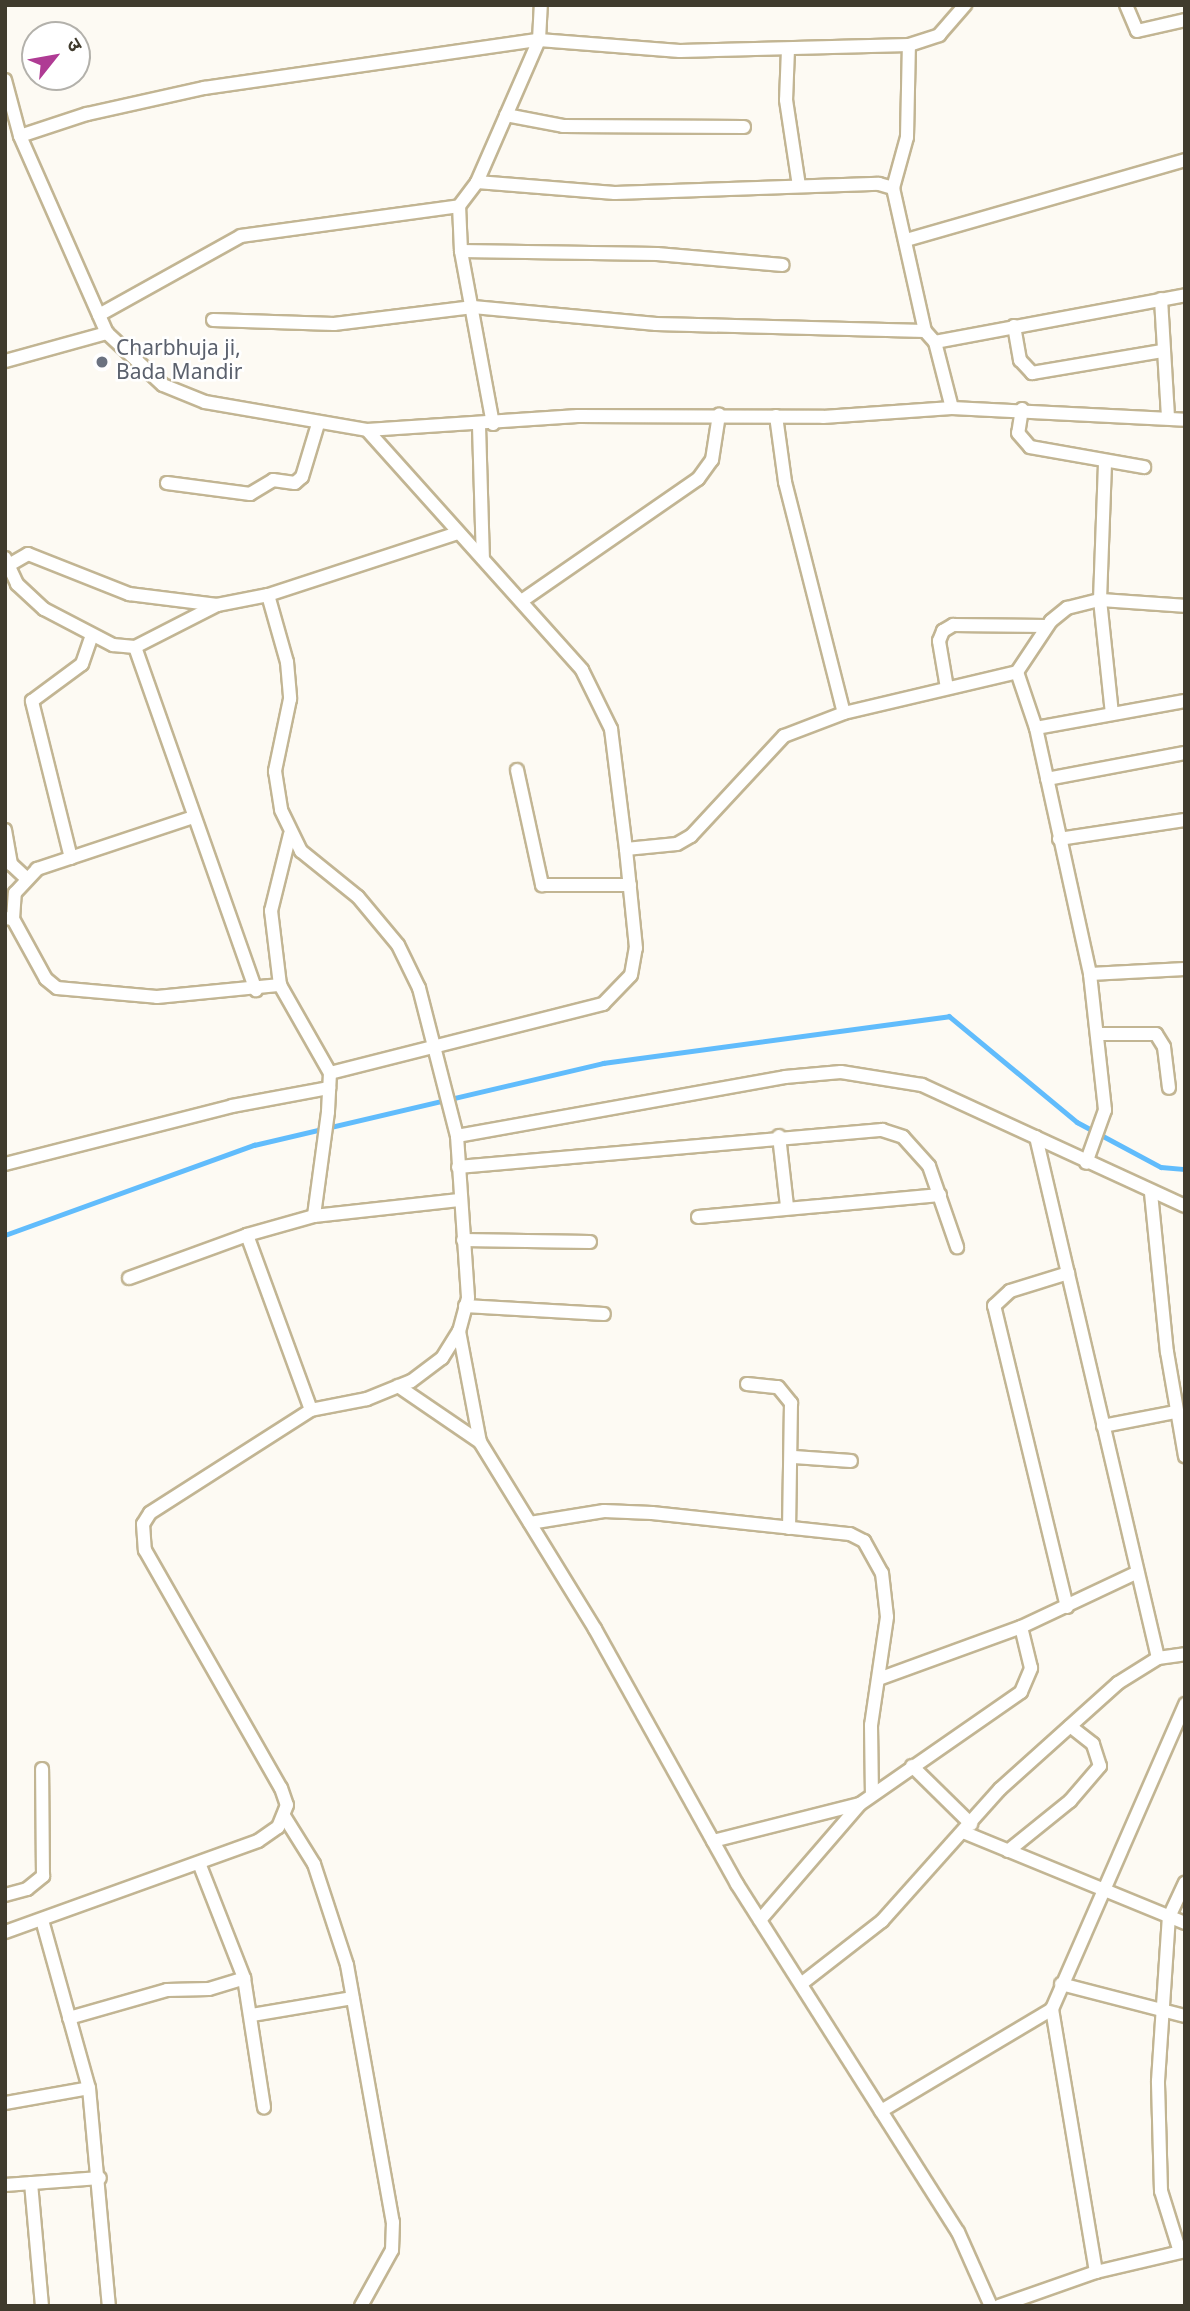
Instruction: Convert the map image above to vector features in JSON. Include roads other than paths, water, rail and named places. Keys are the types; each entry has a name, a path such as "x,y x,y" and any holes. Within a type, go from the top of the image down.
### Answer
{"street":[{"path":"493,424 461,251 459,206 477,182 538,40 541,5"},
{"path":"20,136 87,114 204,88 538,40 680,51 909,45 939,35 965,5"},
{"path":"1126,5 1138,31 1185,20"},
{"path":"909,45 907,137 893,188 925,331 935,342 952,408"},
{"path":"788,48 786,100 799,187"},
{"path":"5,80 20,136 107,333 163,385 205,402 318,424 367,430 479,426 578,416 776,416 952,408 1022,409 1185,421"},
{"path":"506,115 563,126 744,127"},
{"path":"906,240 1185,160"},
{"path":"477,182 615,193 879,184 893,188"},
{"path":"99,316 241,236 459,206"},
{"path":"461,251 657,254 783,265"},
{"path":"935,342 1185,295"},
{"path":"1161,299 1168,418"},
{"path":"213,320 334,324 472,307 656,324 925,331"},
{"path":"1014,326 1020,360 1032,373 1162,351"},
{"path":"5,361 107,333"},
{"path":"1022,409 1018,433 1030,447 1144,467"},
{"path":"523,600 698,480 712,460 719,415"},
{"path":"776,416 785,482 844,713"},
{"path":"167,483 250,494 273,480 295,483 302,477 318,424"},
{"path":"479,426 483,559"},
{"path":"330,1073 438,1048 603,1004 631,975 636,948 621,779 599,698 582,670 523,600 458,533 367,430"},
{"path":"1105,462 1100,600 1112,713"},
{"path":"216,605 129,594 36,556 7,562 17,584 44,609 91,638 135,647 216,605 268,594 458,533"},
{"path":"268,594 287,662 290,699 275,771 290,834 301,851 358,897 398,945 419,988 438,1048 456,1130 466,1306 459,1331 442,1358 398,1386 311,1410 150,1513 141,1534 281,1788 284,1816 314,1864 353,1998 393,2222 392,2250 361,2306"},
{"path":"626,849 677,844 691,836 784,736 844,713 1017,672 1046,626 1067,608 1100,600 1185,606"},
{"path":"947,688 939,641 943,631 953,625 1046,626"},
{"path":"71,858 32,701 82,664 91,638"},
{"path":"135,647 193,817 257,990"},
{"path":"1017,672 1036,728 1090,974 1104,1121 1086,1163"},
{"path":"1036,728 1185,701"},
{"path":"1047,779 1185,753"},
{"path":"517,769 542,885 630,885"},
{"path":"193,817 71,858 27,878 15,893 9,918 46,979 57,988 158,997 257,990 280,985"},
{"path":"1059,839 1185,820"},
{"path":"5,830 11,864 27,878"},
{"path":"290,834 271,912 280,985 330,1073 328,1112 314,1216"},
{"path":"1090,974 1185,969"},
{"path":"1097,1034 1156,1034 1164,1046 1169,1088"},
{"path":"456,1130 785,1077 841,1072 922,1085 1151,1193 1185,1206"},
{"path":"5,1164 232,1106 329,1088"},
{"path":"458,1167 779,1136 881,1130 903,1137 929,1166 957,1247"},
{"path":"779,1136 787,1206"},
{"path":"1036,1137 1158,1658"},
{"path":"1151,1193 1175,1412 1185,1456"},
{"path":"698,1217 787,1206 940,1195"},
{"path":"129,1278 247,1235 314,1216 460,1200"},
{"path":"247,1235 311,1410"},
{"path":"463,1240 590,1242"},
{"path":"1067,1607 994,1306 1010,1291 1068,1273"},
{"path":"466,1306 604,1314"},
{"path":"459,1331 480,1442 530,1523 760,1920 958,2232 991,2306"},
{"path":"747,1384 786,1393 794,1457 789,1528"},
{"path":"398,1386 480,1442"},
{"path":"1104,1426 1175,1412"},
{"path":"794,1457 851,1461"},
{"path":"530,1523 604,1511 850,1534 874,1552 887,1617 881,1678 871,1725 872,1794"},
{"path":"881,1678 1021,1627 1136,1573"},
{"path":"760,1920 860,1804 1025,1686 1031,1668 1021,1627"},
{"path":"801,1984 883,1921 1000,1789 1136,1668 1158,1658 1185,1654"},
{"path":"1096,2272 1052,2009 1099,1892 1185,1703"},
{"path":"1008,1852 1070,1801 1100,1766 1093,1744 1070,1726"},
{"path":"912,1766 967,1828 1008,1852 1099,1892 1185,1923"},
{"path":"5,1895 27,1889 43,1876 42,1769"},
{"path":"713,1841 860,1804"},
{"path":"5,1932 258,1841 284,1816"},
{"path":"199,1863 244,1978 264,2107"},
{"path":"999,2306 1096,2272 1182,2251 1161,2191 1158,2081 1167,2009 1169,1917 1185,1883"},
{"path":"42,1920 89,2088 100,2178 109,2306"},
{"path":"69,2018 167,1990 209,1989 244,1978"},
{"path":"1061,1984 1167,2009 1185,2016"},
{"path":"251,2015 353,1998"},
{"path":"881,2110 1052,2009"},
{"path":"5,2103 89,2088"},
{"path":"5,2185 100,2178"},
{"path":"31,2183 42,2306"}],"waterway":[{"path":"5,1235 254,1145 603,1063 949,1016 1077,1122 1161,1167 1185,1169"}],"place":[{"name":"Charbhuja ji, Bada Mandir","path":"102,362"}]}
